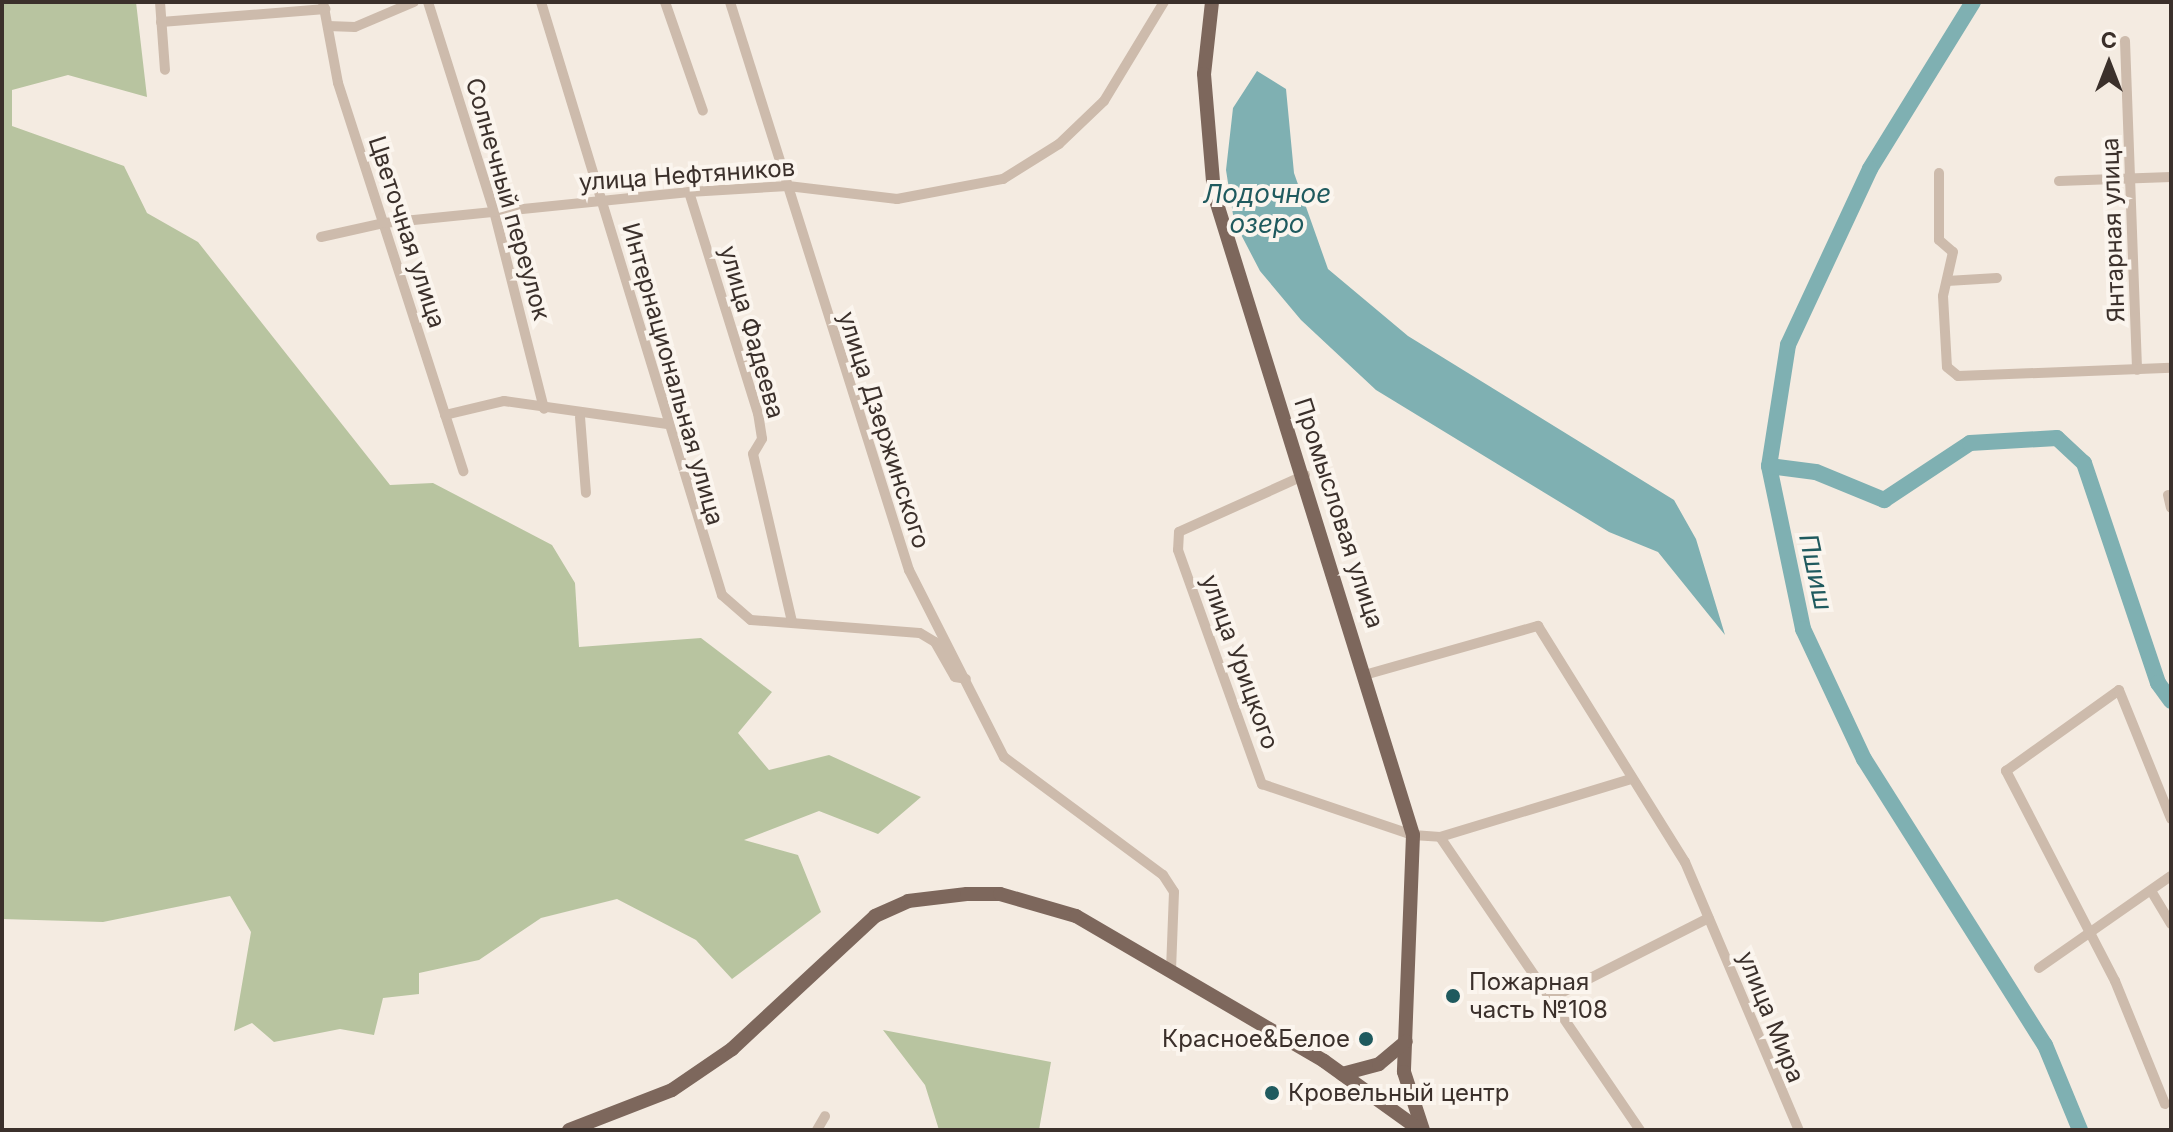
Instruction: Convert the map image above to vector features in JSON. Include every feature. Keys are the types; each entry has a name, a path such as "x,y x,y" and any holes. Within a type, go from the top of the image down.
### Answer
{"main road":[{"name":"Промысловая улица","path":"1212,2 1204,74 1214,194 1368,674 1413,835 1406,1094 1421,1130"},
{"path":"569,1130 672,1090 732,1049 836,947 908,901 1000,894 1076,916 1342,1074 1421,1130"},
{"path":"1342,1074 1379,1064 1406,1041"}],"street":[{"path":"160,2 165,70"},
{"path":"328,26 355,27 414,2"},
{"name":"Солнечный переулок","path":"428,2 494,211 544,409"},
{"name":"Интернациональная улица","path":"541,2 706,559 737,612 792,622"},
{"path":"665,2 703,111"},
{"name":"улица Дзержинского","path":"730,2 888,520 1004,757 1163,875 1174,892 1171,970"},
{"name":"улица Нефтяников","path":"321,237 384,223 689,192 788,186 897,199 1003,179 1059,144 1104,101 1164,2"},
{"path":"161,22 324,6"},
{"name":"Цветочная улица","path":"324,6 384,223 463,471"},
{"name":"Янтарная улица","path":"2125,41 2133,177 2137,370"},
{"path":"1939,173 1939,240 1953,252 1947,281 1947,367 1958,376 2171,368"},
{"path":"2059,181 2171,177"},
{"name":"улица Фадеева","path":"689,192 758,413 762,439 753,454 792,622"},
{"path":"1947,281 1997,278"},
{"path":"445,415 504,401 580,417 667,424"},
{"path":"580,417 586,493"},
{"name":"улица Урицкого","path":"1305,475 1179,532 1178,550 1262,784 1413,835"},
{"path":"2168,495 2171,508"},
{"path":"792,622 920,633 935,642 955,677 966,679"},
{"name":"улица Мира","path":"1368,674 1538,626 1685,862 1799,1130"},
{"path":"2165,1104 2090,933 2006,771 2119,690 2171,819"},
{"path":"1413,835 1440,837 1631,779"},
{"path":"1440,837 1640,1130"},
{"path":"2039,968 2153,894 2171,876"},
{"path":"2153,894 2171,924"},
{"path":"1549,999 1709,918"},
{"path":"817,1130 825,1116"}],"green space":[{"path":"2,2 136,2 147,97 68,75 12,90 12,126 124,166 147,213 198,242 390,485 433,483 552,545 575,583 579,647 701,638 772,692 738,733 769,770 829,755 921,797 878,834 819,811 744,840 798,855 821,912 732,979 696,940 617,899 541,918 479,960 419,973 419,994 383,998 374,1035 340,1029 274,1042 252,1023 234,1031 251,932 230,896 103,922 2,919"},
{"path":"883,1030 1051,1062 1039,1130 939,1130 925,1085"}],"water":[{"name":"Лодочное озеро","path":"1257,71 1286,89 1294,173 1328,269 1408,336 1674,500 1696,539 1725,635 1658,552 1609,532 1376,390 1301,320 1260,271 1234,221 1226,170 1233,108"}],"waterway":[{"name":"Пшиш","path":"1973,2 1870,169 1788,345 1769,466 1803,629 1864,759 2045,1045 2080,1130"},
{"path":"1769,466 1816,472 1884,500 1970,443 2057,438 2084,463 2158,683 2171,701"}],"place":[{"name":"Пожарная часть №108","path":"1453,996"},
{"name":"Красное&Белое","path":"1366,1039"},
{"name":"Кровельный центр","path":"1272,1093"}]}
